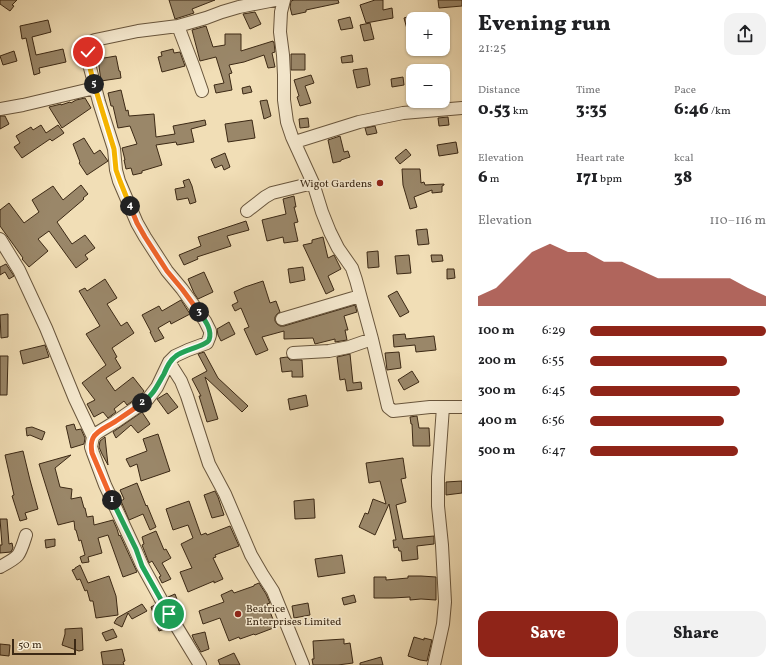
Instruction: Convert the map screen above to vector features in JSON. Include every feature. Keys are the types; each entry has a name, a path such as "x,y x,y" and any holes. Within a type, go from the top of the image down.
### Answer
{"street":[{"path":"200,665 142,566 136,549 113,503 92,453 91,447 93,437 97,432 115,422 147,400 157,387 169,362 175,356 207,343 210,331 205,321 167,271 137,223 116,170 114,149 95,88 89,64 88,52 91,42 95,40 138,31 178,26 239,7 275,0"},
{"path":"284,0 280,32 284,68 284,100 287,122 294,142 313,183 330,232 338,248 352,268 372,339 388,407 394,411 430,407 462,407"},
{"path":"178,26 202,91"},
{"path":"0,109 24,105 95,88"},
{"path":"294,142 359,122 403,113 462,108"},
{"path":"247,211 272,193 313,183"},
{"path":"0,239 19,270 93,437"},
{"path":"282,319 360,296"},
{"path":"293,353 329,351 349,347 372,339"},
{"path":"169,362 181,381 188,396 196,426 209,464 225,494 251,555 273,592 303,665"},
{"path":"434,665 445,602 438,506 438,477 443,407"},
{"path":"0,567 15,559 19,555 26,535"}],"building":[{"path":"0,0 17,0 12,5 14,6 10,11 0,4"},
{"path":"169,0 215,0 192,9 194,13 175,19"},
{"path":"338,0 339,3 306,10 306,12 292,15 290,7 291,1"},
{"path":"375,0 383,0 383,10 392,8 393,18 366,23 360,5"},
{"path":"438,0 462,0 462,6 439,8"},
{"path":"255,12 261,24 250,29 243,14"},
{"path":"350,17 353,28 341,30 338,20"},
{"path":"48,20 51,32 32,37 36,55 63,49 66,62 39,68 40,73 34,75 26,38 22,39 20,26"},
{"path":"370,23 374,39 364,41 360,25"},
{"path":"206,26 213,47 225,45 225,34 241,34 241,51 273,41 275,52 272,53 275,67 268,68 264,55 244,62 229,65 232,73 229,74 232,90 216,93 214,85 224,83 216,57 200,61 192,30"},
{"path":"173,49 174,53 180,52 185,66 162,72 158,57 162,56 161,52"},
{"path":"14,51 17,61 3,65 0,56"},
{"path":"291,54 305,54 305,70 291,70"},
{"path":"352,55 353,62 342,63 341,57"},
{"path":"116,56 121,78 101,81 98,59"},
{"path":"367,68 370,85 357,88 353,70"},
{"path":"311,75 314,83 305,86 311,103 300,106 297,97 299,96 294,80"},
{"path":"403,77 404,85 392,87 391,79"},
{"path":"250,86 252,92 243,94 242,88"},
{"path":"121,90 126,111 128,110 129,116 154,114 156,137 175,134 173,126 205,120 206,125 191,129 194,142 177,145 176,142 156,145 162,165 133,175 131,168 126,169 122,148 137,144 130,126 118,128 113,106 111,106 108,93"},
{"path":"85,98 91,108 62,128 49,107 71,103"},
{"path":"267,100 271,116 264,119 260,101"},
{"path":"0,116 5,116 9,124 0,129"},
{"path":"448,117 449,125 439,126 438,118"},
{"path":"308,118 309,127 300,128 299,119"},
{"path":"252,120 255,138 228,142 225,124"},
{"path":"41,125 46,133 58,125 64,133 52,141 50,139 22,158 14,147 20,143 16,136 31,127 33,130"},
{"path":"375,126 377,133 367,135 365,128"},
{"path":"340,136 344,152 348,151 350,157 333,163 328,140"},
{"path":"84,138 94,154 100,150 108,161 87,175 79,163 80,162 73,144"},
{"path":"456,142 458,153 439,156 437,145"},
{"path":"406,149 411,155 400,164 395,158"},
{"path":"225,153 230,167 224,170 222,165 215,168 211,159"},
{"path":"402,169 420,169 421,183 424,182 425,185 444,184 442,186 442,192 432,193 432,190 414,197 417,207 410,209 403,185"},
{"path":"189,179 196,202 190,204 188,198 177,200 175,189 185,187 183,181"},
{"path":"81,185 88,194 57,222 72,244 85,235 95,248 85,255 88,259 76,268 49,231 38,239 48,251 29,267 0,226 0,210 9,203 24,223 39,212 32,200 53,186 63,200"},
{"path":"294,196 296,207 294,207 298,222 294,223 298,241 284,243 283,237 267,241 262,220 286,214 283,199"},
{"path":"246,221 249,230 227,236 231,246 197,257 198,259 184,265 179,255 201,246 198,237"},
{"path":"427,229 429,244 418,245 416,230"},
{"path":"323,237 328,258 334,255 341,269 328,276 334,290 326,294 303,245 312,243 312,240"},
{"path":"378,251 379,267 368,268 367,252"},
{"path":"409,255 411,273 397,274 395,256"},
{"path":"431,255 442,255 443,261 432,262"},
{"path":"6,264 14,276 9,279 5,272 0,275 0,267"},
{"path":"303,267 305,280 290,283 288,269"},
{"path":"447,269 454,269 455,278 447,279"},
{"path":"204,272 213,292 198,299 188,279"},
{"path":"105,279 117,298 107,304 121,326 127,322 134,333 112,348 117,357 115,358 121,368 106,378 115,391 133,377 144,391 127,405 124,401 114,409 116,412 108,418 103,412 94,417 87,404 95,400 82,383 106,365 86,334 100,326 79,291 85,288 87,291"},
{"path":"263,281 270,303 276,301 280,312 275,317 275,321 280,326 355,305 357,312 344,316 348,330 345,330 347,340 335,342 335,339 315,344 313,338 284,339 284,331 262,337 268,350 256,355 244,329 249,327 241,308 235,311 232,305 238,302 234,292"},
{"path":"397,291 409,312 400,317 388,296"},
{"path":"181,300 190,314 171,324 170,321 158,328 164,338 155,342 142,315 159,306 162,311"},
{"path":"8,314 8,337 1,338 0,315"},
{"path":"229,322 235,334 221,341 217,329"},
{"path":"405,334 406,339 434,336 436,350 416,352 415,345 394,347 393,335"},
{"path":"45,345 49,357 23,364 20,351"},
{"path":"204,352 218,378 248,406 242,412 205,377 218,419 207,422 199,396 201,396 192,379 207,371 198,354"},
{"path":"399,352 401,368 387,370 385,353"},
{"path":"350,354 353,383 361,382 362,389 347,391 345,379 340,380 337,357"},
{"path":"0,356 8,356 7,395 0,395"},
{"path":"287,357 290,360 302,360 303,377 292,377 292,371 282,372 280,358"},
{"path":"412,371 419,382 404,390 398,380"},
{"path":"167,393 178,407 168,414 157,399"},
{"path":"306,395 308,406 290,410 288,399"},
{"path":"142,412 150,424 138,433 131,425 116,438 113,432"},
{"path":"417,416 419,428 429,428 430,446 413,446 412,424 410,417"},
{"path":"74,424 76,430 81,429 85,438 84,444 71,448 66,426"},
{"path":"32,427 45,432 42,440 30,435 27,436 26,428"},
{"path":"158,434 170,471 141,481 137,464 130,467 126,459 147,451 143,439"},
{"path":"105,437 108,465 99,447 100,441"},
{"path":"23,451 38,509 25,513 27,519 20,521 12,496 14,495 5,455"},
{"path":"71,455 55,468 60,487 72,489 71,499 81,497 87,517 93,516 94,525 113,520 119,536 120,535 137,572 123,577 108,535 98,538 102,553 88,557 89,562 82,563 80,557 85,555 81,540 79,541 75,530 74,521 58,525 39,464"},
{"path":"403,458 406,478 401,479 406,502 396,505 403,539 434,536 434,544 417,546 418,559 402,561 401,551 399,551 398,547 394,548 393,540 396,540 389,504 375,535 359,527 365,513 368,514 373,499 386,504 380,481 369,483 366,463"},
{"path":"462,481 462,493 446,495 446,482"},
{"path":"137,483 156,527 150,530 143,514 129,520 121,501 124,499 120,490"},
{"path":"215,491 224,515 212,518 204,495"},
{"path":"314,499 315,518 295,519 294,501"},
{"path":"189,501 201,535 206,533 207,535 230,526 239,546 215,555 216,557 213,558 223,579 214,583 214,581 188,592 180,572 192,568 181,544 193,538 188,525 173,530 166,509"},
{"path":"0,519 7,519 9,544 12,543 13,548 11,552 0,553 0,545 2,545"},
{"path":"156,531 164,550 166,549 171,558 162,563 171,579 162,583 159,577 161,576 152,561 149,563 142,545 144,544 142,537"},
{"path":"55,539 55,546 46,548 45,540"},
{"path":"342,555 345,573 318,577 315,559"},
{"path":"80,565 88,583 109,576 116,596 118,615 96,618 93,601 90,601 87,590 85,591 80,579 77,580 72,570"},
{"path":"408,576 436,577 436,600 410,600 410,597 374,598 374,577 386,577 386,580 408,578"},
{"path":"259,583 270,603 267,604 276,627 255,635 254,634 240,639 239,637 229,641 220,618 203,624 199,611 224,602 221,595 232,590 234,593"},
{"path":"175,594 178,602 172,604 168,597"},
{"path":"354,595 356,602 344,605 342,598"},
{"path":"308,603 310,615 294,618 292,606"},
{"path":"142,604 147,611 132,619 128,613 122,627 114,623 117,618"},
{"path":"155,605 161,616 165,629 159,631 151,607"},
{"path":"82,628 83,650 79,651 62,645 65,629"},
{"path":"113,629 117,637 106,641 102,633"},
{"path":"205,632 209,649 201,652 192,635"},
{"path":"414,637 424,640 424,638 432,640 427,661 408,656"},
{"path":"344,639 344,644 350,643 353,663 338,665 313,665 313,641"},
{"path":"0,644 10,645 9,656 0,655"},
{"path":"122,649 125,661 123,662 124,665 103,665 101,652"},
{"path":"234,653 240,665 220,665 218,660"},
{"path":"381,657 383,665 360,665 360,663"}],"place":[{"name":"Wigot Gardens","path":"380,183"},
{"name":"Beatrice Enterprises Limited","path":"238,614"}],"route":[{"path":"88,52 89,64 99,102 114,149 116,170 137,223 167,271 205,321 210,331 207,343 175,356 169,362 157,387 147,400 115,422 97,432 93,437 91,447 105,485 136,549 142,566 169,614"}]}
